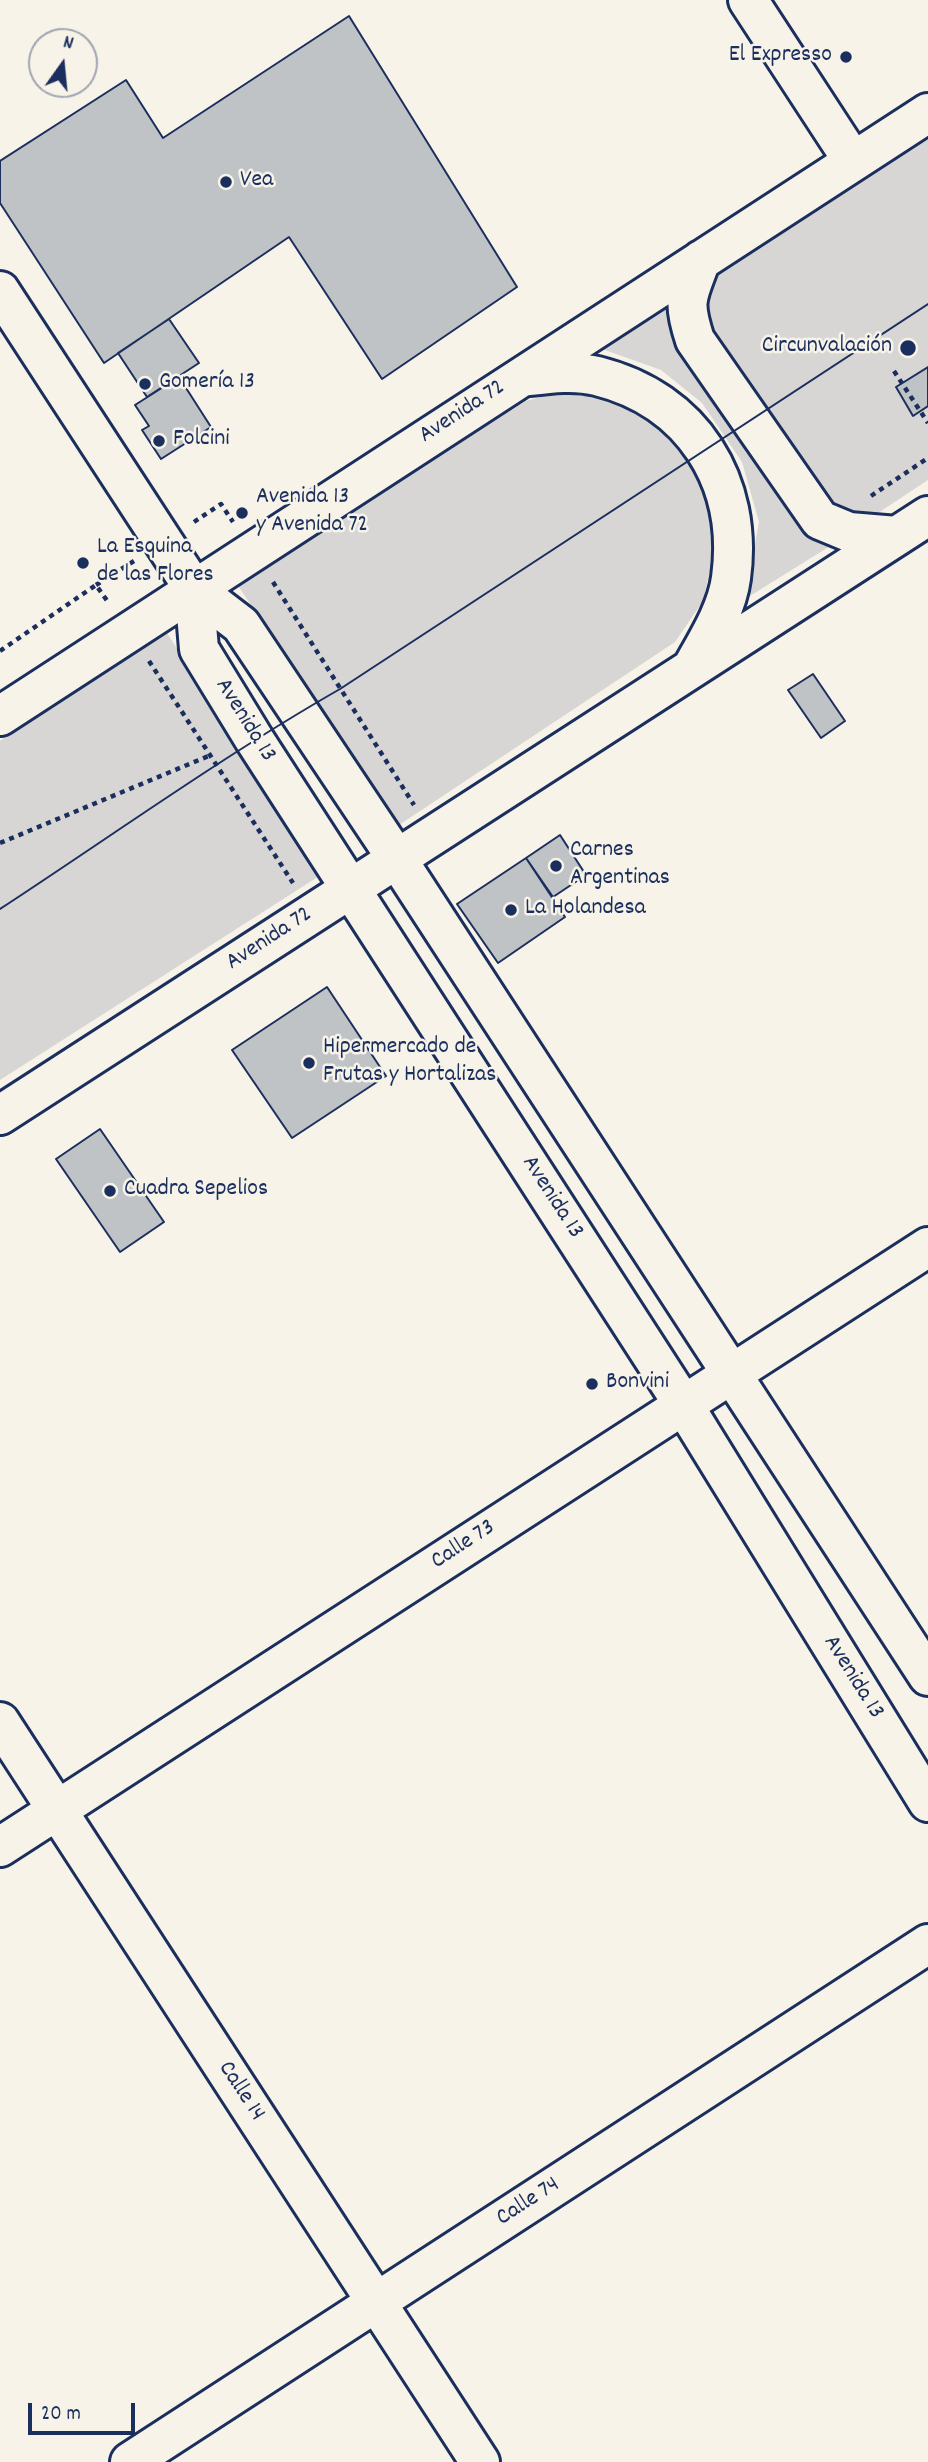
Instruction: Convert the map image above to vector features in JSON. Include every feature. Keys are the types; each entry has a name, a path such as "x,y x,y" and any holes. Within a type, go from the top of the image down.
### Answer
{"main road":[{"path":"748,0 853,161"},
{"name":"Avenida 72","path":"0,716 928,113"},
{"path":"701,260 686,301 695,340 820,520 849,532 913,526"},
{"name":"Avenida 13","path":"0,290 194,589 242,625 928,1676"},
{"path":"517,378 556,372 595,375 633,388 665,407 693,433 706,450 726,491 734,536 731,581 716,624 692,668"},
{"name":"Avenida 72","path":"0,1115 913,526"},
{"name":"Avenida 13","path":"194,589 199,649 254,739 683,1404 928,1802"},
{"name":"Calle 73","path":"0,1847 928,1247"},
{"name":"Calle 14","path":"0,1722 480,2462"},
{"name":"Calle 74","path":"130,2462 928,1944"}],"path":[{"path":"894,371 928,423"},
{"path":"869,498 928,458"},
{"path":"0,651 96,585 211,755 312,913"},
{"path":"0,843 211,755"}],"shaded area":[{"path":"928,128 928,480 872,517 830,510 704,324 702,289 717,264"},
{"path":"669,300 835,543 745,599 759,522 742,462 702,403 661,370 602,349"},
{"path":"560,392 591,395 636,409 663,428 702,481 714,520 712,561 703,601 675,642 396,827 237,584 526,401"},
{"path":"165,630 324,873 0,1080 0,741"}],"building":[{"name":"Vea","path":"349,16 517,287 382,379 289,237 104,363 0,203 0,161 126,80 163,138"},
{"path":"169,319 199,363 147,397 118,353"},
{"path":"928,367 928,406 913,416 896,387"},
{"path":"179,377 211,427 161,459 142,430 149,426 135,405"},
{"path":"813,674 845,721 821,738 788,690"},
{"name":"Carnes Argentinas","path":"560,835 586,875 553,897 526,858"},
{"name":"La Holandesa","path":"526,858 565,917 498,963 457,904"},
{"name":"Hipermercado de Frutas y Hortalizas","path":"327,987 386,1076 292,1138 232,1050"},
{"name":"Cuadra Sepelios","path":"100,1129 164,1222 120,1252 56,1159"}],"tram line":[{"path":"0,909 928,304"}],"place":[{"name":"El Expresso","path":"846,57"},
{"name":"Vea","path":"226,182"},
{"name":"Circunvalación","path":"908,348"},
{"name":"Gomería 13","path":"145,384"},
{"name":"Folcini","path":"159,441"},
{"name":"Avenida 13 y Avenida 72","path":"242,513"},
{"name":"La Esquina de las Flores","path":"83,563"},
{"name":"Carnes Argentinas","path":"556,866"},
{"name":"La Holandesa","path":"511,910"},
{"name":"Hipermercado de Frutas y Hortalizas","path":"309,1063"},
{"name":"Cuadra Sepelios","path":"110,1191"},
{"name":"Bonvini","path":"592,1384"}]}
